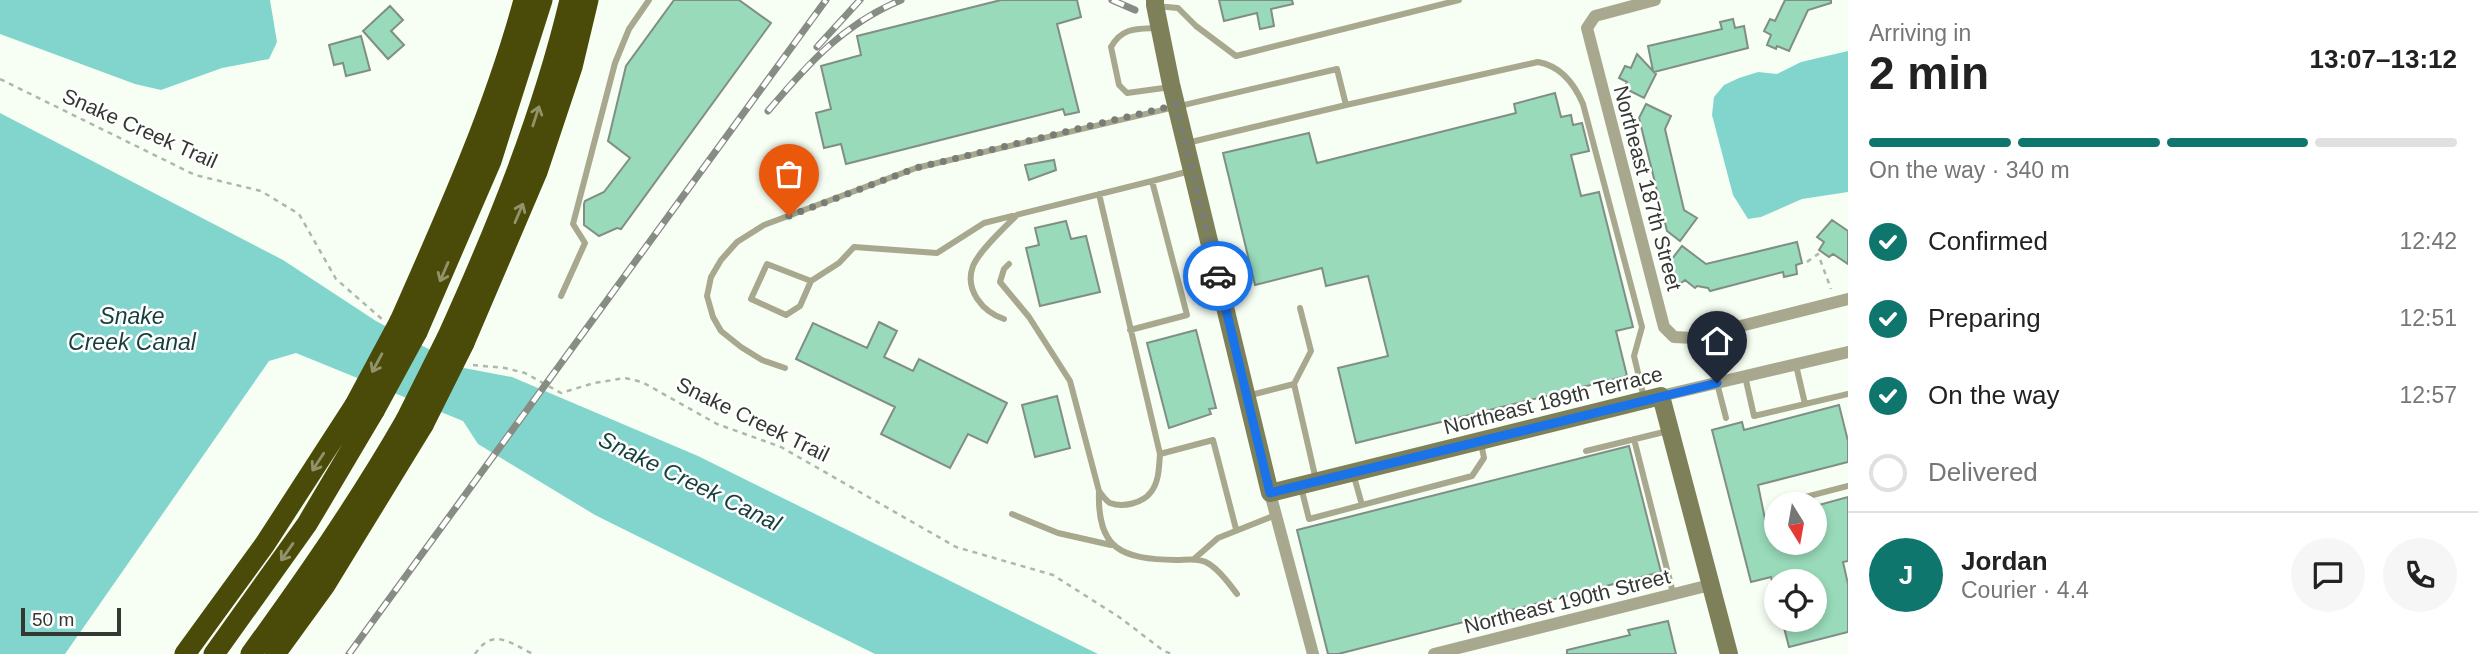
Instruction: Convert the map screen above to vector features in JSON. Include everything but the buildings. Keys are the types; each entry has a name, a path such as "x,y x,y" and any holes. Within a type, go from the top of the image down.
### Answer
{"highway":[{"path":"498,83 512,0"},
{"path":"214,654 307,524 365,408 402,326 498,83 524,0"},
{"path":"402,326 491,161 542,0"},
{"path":"459,348 490,243 526,149 558,50 570,0"},
{"path":"275,654 325,585 414,423 459,348 537,172 572,67 588,0"},
{"path":"185,654 365,408"},
{"path":"251,654 313,569 382,462 414,423"}],"street":[{"name":"Northeast 187th Street","path":"1655,0 1595,16 1587,28 1664,327 1674,337 1693,338 1848,299"},
{"path":"1155,3 1185,143 1270,493 1313,654"},
{"name":"Northeast 189th Terrace","path":"1270,493 1847,352"},
{"path":"1653,398 1670,430 1729,654"},
{"name":"Northeast 190th Street","path":"1433,654 1710,585"}],"lane":[{"path":"561,296 585,243 573,224 615,63 629,29 649,0"},
{"path":"1155,3 1178,8 1196,26 1236,56 1459,0"},
{"path":"1159,28 1130,30 1117,36 1111,47 1119,85 1126,93 1171,85"},
{"path":"1185,143 1538,62 1547,64 1563,74 1577,90 1583,104 1642,327 1634,356 1653,398"},
{"path":"785,368 762,360 721,331 709,307 707,296 711,276 737,242 764,225 916,168 1337,69 1346,105"},
{"path":"811,281 767,264 751,299 786,315 800,306 811,281 839,263 854,247 937,253 985,223 1192,171"},
{"path":"1130,330 1187,315 1152,181"},
{"path":"1098,491 1109,503 1124,505 1142,501 1152,491 1159,474 1160,454 1099,194"},
{"path":"1004,319 994,316 979,303 972,282 973,267 1018,213"},
{"path":"1009,264 1004,269 1000,282 1029,317 1070,380 1098,491 1098,516 1104,535 1111,545"},
{"path":"1300,307 1311,351 1294,384 1309,483 1309,519 1472,476 1484,458 1481,441"},
{"path":"1795,364 1805,404"},
{"path":"1745,376 1754,416 1848,394"},
{"path":"1717,383 1726,418"},
{"path":"1247,396 1294,384"},
{"path":"1586,452 1670,430"},
{"path":"1634,439 1674,594"},
{"path":"1160,454 1213,440 1237,529"},
{"path":"1353,472 1362,505"},
{"path":"1825,492 1848,486"},
{"path":"1013,514 1058,533 1111,545 1126,553 1154,559 1194,559 1212,565 1237,594"},
{"path":"1194,559 1217,538 1276,515"}],"path":[{"name":"Snake Creek Trail","path":"0,79 195,175 261,191 299,214 342,287 360,299 378,317 402,326"},
{"path":"1807,262 1818,254 1835,302"},
{"name":"Snake Creek Trail","path":"459,348 525,373 561,393 594,383 625,378 642,382 717,424 781,447 957,547 1053,575 1172,654"},
{"path":"475,654 486,641 497,638 533,654"}],"water":[{"path":"0,0 270,0 277,42 269,59 222,68 161,90 135,84 0,34"},
{"path":"1848,51 1848,192 1802,199 1761,217 1748,219 1733,195 1712,115 1714,97 1724,85 1739,78 1758,72 1777,74 1801,62"},
{"name":"Snake Creek Canal","path":"0,113 283,260 376,321 464,368 512,377 698,456 1098,654 875,654 595,515 478,444 463,421 296,353 269,361 65,654 0,654"}],"railway":[{"path":"349,654 826,0"},
{"path":"817,47 860,0"},
{"path":"768,111 827,47 861,21 901,0"},
{"path":"1112,0 1135,10"}],"way so far":[{"path":"789,216 916,168 1176,105 1218,276"}],"route":[{"path":"1218,276 1270,493 1717,383"}]}
